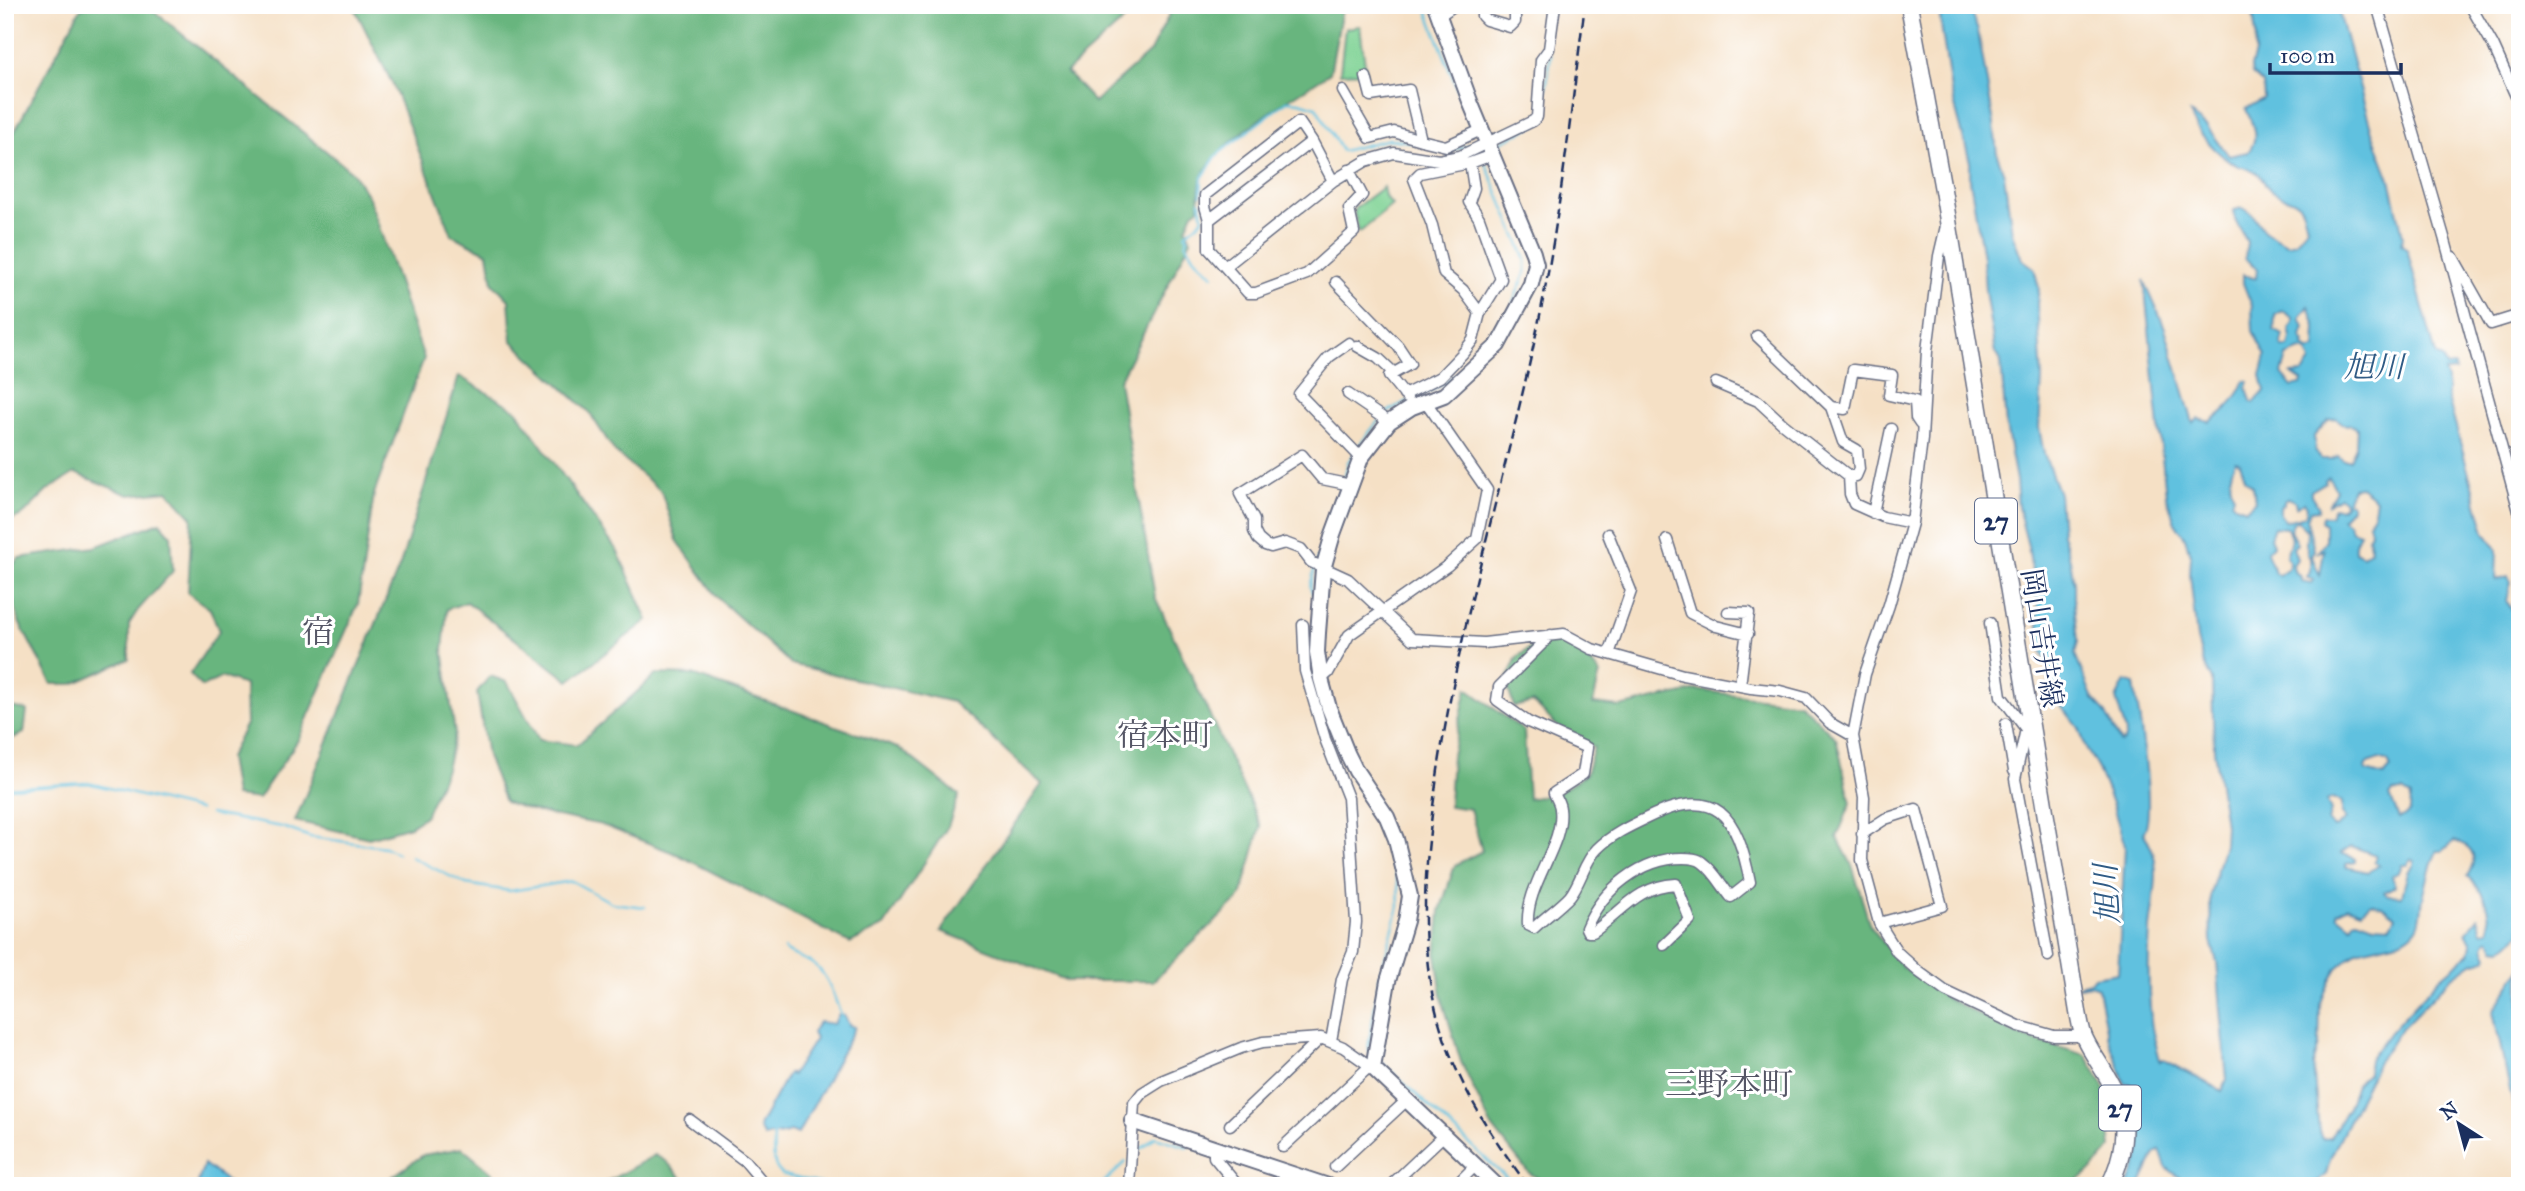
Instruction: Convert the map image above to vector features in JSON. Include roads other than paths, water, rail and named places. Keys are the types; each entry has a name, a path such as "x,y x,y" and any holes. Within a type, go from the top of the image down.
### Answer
{"main road":[{"name":"岡山吉井線","path":"1909,5 1947,219 2028,729 2083,1036 2118,1096 2123,1122 2123,1147 2109,1186"},
{"path":"1436,10 1479,147 1533,253 1535,270 1519,309 1498,345 1444,395 1411,400 1385,418 1356,454 1318,566 1317,652 1320,691 1329,708 1351,775 1387,817 1410,896 1406,921 1388,981 1374,1063 1407,1100 1497,1186"},
{"path":"1132,1121 1214,1152 1328,1186"}],"street":[{"path":"1436,10 1455,5"},
{"path":"1482,5 1482,16 1486,20 1510,27 1515,22 1516,5"},
{"path":"1226,266 1349,170 1384,155 1404,153 1439,160 1460,156 1537,117 1541,60 1549,49 1555,5"},
{"path":"2377,5 2520,515"},
{"path":"2470,5 2493,45 2520,105"},
{"path":"1366,77 1371,96 1409,90 1422,140"},
{"path":"1343,91 1370,138 1394,132 1446,146 1479,147"},
{"path":"1333,181 1299,122 1205,195 1209,220 1209,249 1248,293 1256,293 1307,274 1354,232 1349,209 1362,195 1349,170"},
{"path":"1209,220 1312,141"},
{"path":"1479,147 1420,173 1414,179 1432,225 1444,274 1463,290 1480,313"},
{"path":"1411,400 1447,371 1472,341 1480,313 1501,279 1479,218 1469,202 1474,188 1479,147"},
{"path":"1947,219 1939,256 1927,351 1912,523 1889,604 1865,674 1853,736 1864,797 1862,860 1879,923 1897,952 1945,991 2019,1026 2054,1036 2083,1036"},
{"path":"2446,244 2491,324 2520,315"},
{"path":"1320,691 1349,635 1447,566 1477,539 1488,490 1391,379 1389,376 1410,364 1398,346 1336,282"},
{"path":"1716,383 1758,401 1849,476 1856,476 1859,469 1857,450 1843,442 1832,407 1757,336"},
{"path":"1356,454 1298,394 1329,357 1353,344 1378,358 1394,373"},
{"path":"1832,407 1845,409 1853,370 1892,375 1889,395 1915,401 1916,418 1922,427"},
{"path":"1348,394 1385,418"},
{"path":"1873,513 1891,429"},
{"path":"1346,484 1322,479 1302,455 1240,495 1254,520 1254,531 1258,539 1271,547 1285,543 1301,549 1318,566 1348,579 1412,639 1483,643 1564,634 1592,649 1683,675 1780,691 1806,698 1830,723 1853,736"},
{"path":"1849,476 1850,494 1854,504 1883,517 1912,523"},
{"path":"1608,534 1631,591 1609,654"},
{"path":"1667,540 1690,613 1716,626 1748,634"},
{"path":"1728,612 1749,613 1740,686"},
{"path":"1990,623 2001,696 2028,729 2015,779"},
{"path":"1230,1125 1326,1040 1342,979 1353,952 1356,922 1348,797 1327,745 1320,691 1306,671 1303,625"},
{"path":"1551,635 1499,687 1497,700 1528,722 1587,748 1583,774 1554,793 1560,808 1559,826 1532,894 1527,914 1528,925 1534,928 1570,895 1593,853 1600,846 1626,828 1663,810 1701,803 1726,817 1738,833 1750,883 1731,897 1702,861 1689,858 1656,861 1612,890 1587,928 1588,932 1593,932 1645,890 1662,884 1676,884 1690,920 1664,945"},
{"path":"2006,724 2049,957"},
{"path":"1327,745 1351,775 1352,794 1348,797"},
{"path":"1862,834 1885,819 1916,809 1942,906 1879,923"},
{"path":"1129,1186 1134,1103 1142,1093 1161,1081 1241,1048 1263,1042 1326,1040 1374,1063 1283,1147"},
{"path":"1335,1167 1407,1100"},
{"path":"690,1120 746,1161 766,1186"},
{"path":"1390,1186 1444,1135"},
{"path":"1214,1152 1238,1186"},
{"path":"1455,1186 1476,1165"}],"water":[{"name":"旭川","path":"1938,5 1968,5 1978,31 2012,233 2022,259 2034,268 2039,288 2037,303 2042,378 2039,428 2044,454 2059,494 2062,534 2074,583 2078,641 2075,654 2093,699 2105,712 2120,742 2124,741 2126,733 2116,699 2125,681 2134,684 2147,785 2147,822 2143,833 2150,844 2156,867 2149,962 2150,1009 2154,1036 2160,1061 2162,1059 2222,1091 2227,1080 2217,962 2211,941 2210,895 2224,844 2225,825 2214,750 2212,680 2203,662 2197,639 2190,574 2191,557 2166,496 2144,280 2165,328 2193,423 2198,419 2210,422 2221,413 2235,399 2245,380 2249,381 2247,388 2254,403 2265,391 2261,376 2266,356 2253,331 2252,306 2243,283 2243,275 2256,278 2257,268 2245,259 2247,242 2235,219 2234,210 2243,208 2252,214 2264,231 2287,244 2296,242 2307,227 2305,217 2300,205 2273,192 2256,172 2228,160 2215,149 2197,128 2190,114 2207,127 2229,156 2248,152 2254,142 2254,136 2246,109 2264,98 2263,84 2252,74 2251,67 2256,35 2252,5 2337,5 2372,132 2390,179 2403,236 2401,244 2407,250 2436,355 2446,367 2454,366 2455,371 2444,372 2447,395 2485,532 2497,549 2496,580 2508,576 2511,582 2507,601 2520,626 2520,933 2502,949 2495,948 2490,939 2486,941 2486,959 2472,963 2451,978 2400,1030 2379,1060 2331,1156 2326,1174 2314,1186 2190,1186 2166,1167 2160,1150 2155,1154 2140,1186 2128,1186 2139,1159 2141,1136 2133,1090 2131,1084 2125,1084 2107,1035 2098,988 2090,985 2078,987 2090,982 2094,977 2118,973 2125,846 2112,803 2079,728 2056,699 2050,686 2047,661 2041,650 2037,603 2028,546 2018,507 2006,426 2001,362 1995,353 1985,291 1970,162 1951,91","holes":["2309,306 2316,327 2315,348 2310,351 2303,346 2305,343 2301,337 2304,327 2300,318","2283,311 2293,318 2289,329 2289,347 2282,347 2283,335 2274,330 2275,315","2301,350 2307,352 2311,362 2303,373 2292,374 2302,381 2301,385 2292,387 2282,374 2287,356","2336,418 2346,426 2357,428 2356,447 2350,460 2343,460 2338,456 2321,459 2315,450 2314,436 2328,420","2235,461 2240,463 2246,480 2253,486 2255,501 2246,509 2232,502 2234,496 2230,483","2329,477 2336,490 2329,504 2340,497 2345,505 2341,509 2334,507 2330,516 2322,516 2325,542 2318,552 2324,550 2320,575 2311,555 2314,550 2307,520 2310,511 2319,508 2311,491 2326,482","2361,487 2376,499 2374,512 2368,523 2371,550 2363,556 2355,552 2360,533 2351,530 2342,518 2351,508 2351,503 2347,502 2352,488","2288,498 2295,502 2296,507 2304,502 2307,507 2305,516 2285,521 2280,514 2280,506 2284,505","2297,520 2307,530 2307,555 2310,558 2307,577 2314,579 2311,583 2301,581 2301,577 2294,571 2293,565 2297,559 2293,548 2297,544 2290,531","2274,527 2287,528 2291,539 2286,557 2290,562 2289,567 2279,575 2275,574 2267,551 2273,545 2270,538","2379,759 2388,762 2391,768 2384,776 2366,771 2368,763","2403,791 2411,797 2410,811 2399,818 2390,796 2393,792","2332,798 2342,802 2342,814 2346,819 2334,828 2328,821 2331,811 2327,801","2454,841 2470,850 2473,864 2467,876 2485,900 2489,930 2482,931 2478,918 2466,932 2472,944 2470,953 2440,978 2391,1031 2369,1060 2367,1073 2356,1085 2348,1107 2330,1138 2322,1139 2313,1065 2319,1045 2320,1005 2337,968 2357,951 2402,940 2417,928 2437,851 2443,851","2351,846 2376,855 2374,862 2379,865 2368,872 2346,867 2346,864 2355,862 2355,859 2341,853","2410,859 2414,861 2408,872 2402,896 2387,895 2384,892 2395,886 2392,876 2399,872 2402,865 2407,865","2371,903 2384,907 2396,916 2391,926 2373,925 2359,919 2351,926 2337,915 2337,912 2348,906 2362,911"]},
{"path":"2520,970 2520,1123 2515,1113 2493,1012"},
{"path":"838,1015 845,1016 849,1025 855,1027 798,1134 791,1131 764,1137 759,1128 760,1124 788,1073 792,1075 815,1039 812,1033 819,1022 834,1024"},
{"path":"204,1164 233,1186 197,1186"}],"waterway":[{"path":"1425,5 1473,130"},
{"path":"1493,146 1541,122 1551,54"},
{"path":"1201,195 1202,178 1217,155 1287,101 1316,107 1342,151 1389,139 1411,142"},
{"path":"1434,148 1451,150 1477,142"},
{"path":"1485,162 1526,260 1526,272 1513,302"},
{"path":"1200,201 1203,219 1185,234 1188,237 1186,243 1195,258 1213,275"},
{"path":"1468,364 1502,324"},
{"path":"1385,414 1438,387 1455,375"},
{"path":"1356,449 1380,419"},
{"path":"1344,481 1348,462 1353,455"},
{"path":"1317,561 1341,487"},
{"path":"1314,597 1310,587 1315,567"},
{"path":"1334,739 1341,756"},
{"path":"1347,768 1380,824 1398,885 1399,906 1379,980 1368,1049 1370,1054"},
{"path":"5,788 88,783 199,810"},
{"path":"210,814 282,827 310,837 385,847 397,853"},
{"path":"411,857 466,884 510,891 572,881 612,903 645,907"},
{"path":"784,949 819,968 842,1017"},
{"path":"1381,1062 1515,1186"},
{"path":"774,1135 774,1162 783,1175 830,1186"},
{"path":"1134,1155 1155,1137 1188,1147"},
{"path":"1100,1186 1126,1162"},
{"path":"1291,1181 1304,1186"}],"railway":[{"path":"1528,1186 1477,1109 1447,1047 1432,994 1427,962 1425,898 1430,834 1447,715 1470,607 1523,393 1551,256 1585,5"}],"district":[{"name":"宿","path":"318,632"},
{"name":"宿本町","path":"1165,735"},
{"name":"三野本町","path":"1729,1084"}]}
